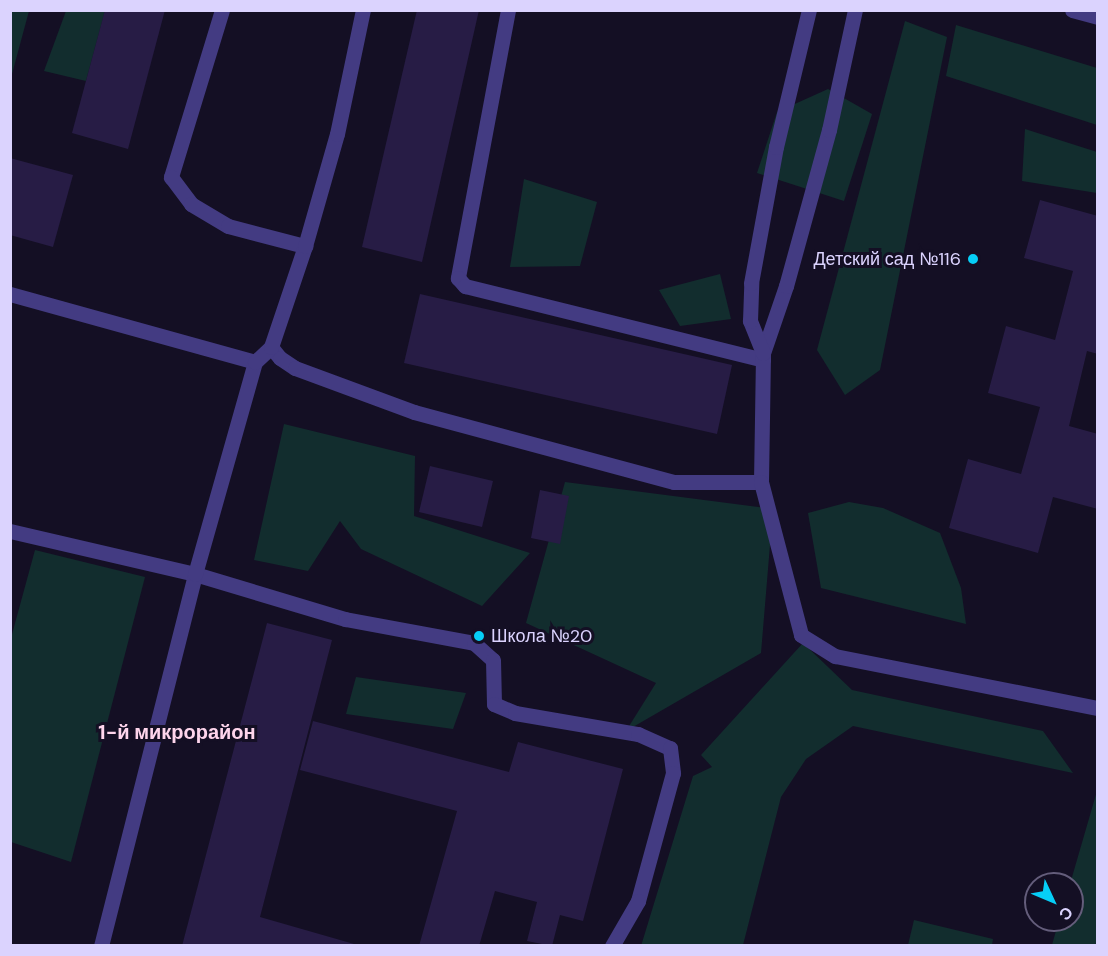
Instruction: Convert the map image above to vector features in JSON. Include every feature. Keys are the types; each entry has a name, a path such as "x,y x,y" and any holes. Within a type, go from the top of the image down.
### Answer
{"lane":[{"path":"222,10 171,177 191,204 228,226 305,246"},
{"path":"101,945 195,574 255,362 271,347 305,246 337,134 363,10"},
{"path":"508,10 458,278 465,286 763,356"},
{"path":"763,356 750,321 751,283 776,147 809,10"},
{"path":"855,10 829,130 786,286 763,356 761,482 801,635 835,656 1098,708"},
{"path":"1072,10 1098,17"},
{"path":"10,294 255,362"},
{"path":"271,347 280,358 295,368 414,412 674,482 761,482"},
{"path":"10,531 195,574 345,619 474,643 493,660 494,705 515,712 638,735 670,748 673,773 638,901 612,945"}],"green space":[{"path":"10,11 29,11 12,74 10,73"},
{"path":"66,11 105,11 86,81 44,71"},
{"path":"905,21 947,37 880,370 845,395 817,350"},
{"path":"956,25 1097,68 1097,125 946,76"},
{"path":"828,89 872,114 844,201 757,173 777,112"},
{"path":"1025,129 1097,152 1097,193 1022,181"},
{"path":"524,179 597,202 580,266 510,267"},
{"path":"720,274 731,319 680,326 659,290"},
{"path":"284,424 415,456 414,516 530,553 482,606 361,549 340,521 308,571 254,560"},
{"path":"565,482 773,509 761,653 626,731 656,683 526,623"},
{"path":"849,502 883,508 940,533 961,588 966,624 821,588 808,513"},
{"path":"35,550 145,577 71,862 11,842 11,638"},
{"path":"803,643 852,690 1043,731 1073,773 853,726 806,759 781,797 743,945 641,946 693,776 712,767 701,755"},
{"path":"356,677 466,693 453,729 346,714"},
{"path":"1097,791 1097,945 1052,945 1056,932 1084,932 1084,872 1073,872"},
{"path":"914,920 993,939 992,945 908,945"}],"building":[{"path":"105,10 165,10 128,149 72,133"},
{"path":"417,10 479,10 422,262 362,247"},
{"path":"10,158 73,175 53,247 10,235"},
{"path":"1040,200 1098,216 1098,354 1087,351 1069,426 1098,434 1098,509 1053,497 1038,553 949,528 968,459 1021,474 1040,407 988,393 1006,326 1055,340 1073,271 1024,258"},
{"path":"420,294 732,365 717,434 404,363"},
{"path":"430,466 493,481 482,527 419,512"},
{"path":"540,490 569,496 560,544 531,538"},
{"path":"267,623 332,640 260,917 361,946 182,946"},
{"path":"313,721 509,772 518,742 623,769 583,921 560,915 552,946 527,941 537,902 495,891 479,946 419,946 457,811 300,770"}],"place":[{"name":"Детский сад №116","path":"973,259"},
{"name":"Школа №20","path":"479,636"}],"district":[{"name":"1-й микрорайон","path":"177,732"}]}
